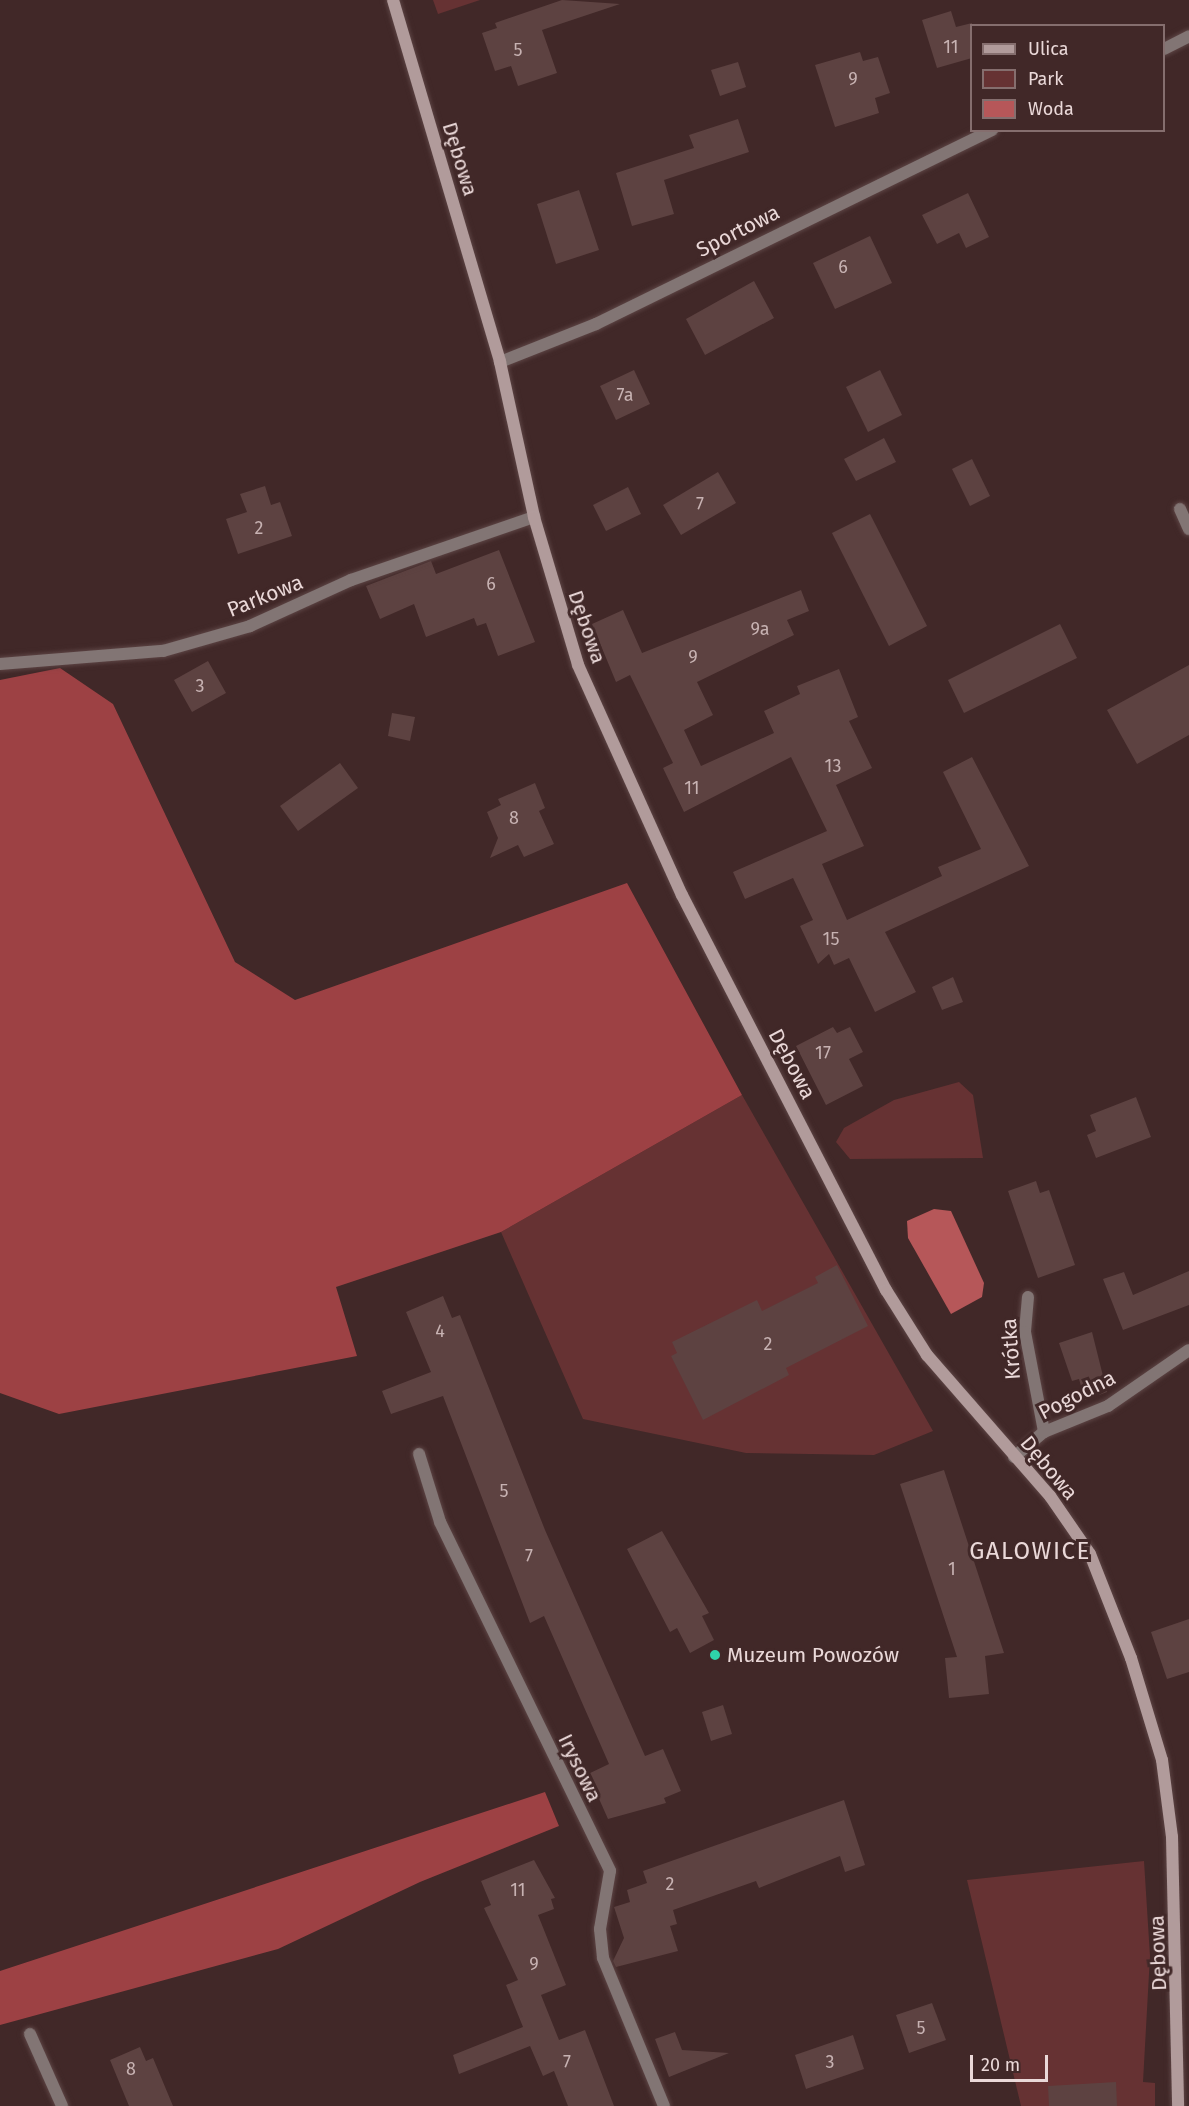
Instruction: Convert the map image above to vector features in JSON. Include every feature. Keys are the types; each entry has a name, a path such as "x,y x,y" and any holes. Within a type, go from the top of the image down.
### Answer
{"street":[{"name":"Dębowa","path":"393,0 500,362 534,517 578,665 682,895 886,1290 927,1355 1014,1456 1090,1554 1162,1760 1177,1926 1178,2106"},
{"path":"1165,48 1189,36"},
{"name":"Sportowa","path":"500,362 596,324 988,132"},
{"path":"1180,508 1189,529"},
{"name":"Parkowa","path":"0,664 163,651 250,626 351,580 534,517"},
{"name":"Krótka","path":"1028,1297 1025,1332 1044,1432"},
{"name":"Pogodna","path":"1014,1456 1044,1432 1108,1406 1189,1350"},
{"name":"Irysowa","path":"419,1454 440,1522 610,1871 600,1929 603,1958 664,2106"},
{"path":"30,2034 62,2106"}],"green space":[{"path":"433,0 480,0 438,14"},
{"path":"959,1082 973,1095 983,1158 850,1159 836,1142 844,1128 894,1100"},
{"path":"742,1095 933,1431 874,1455 746,1453 583,1419 501,1232"},
{"path":"1144,1861 1150,1956 1143,2082 1155,2083 1155,2106 1021,2106 967,1880"}],"shaded area":[{"path":"60,668 113,704 235,962 295,1000 627,883 742,1095 501,1232 336,1287 357,1356 59,1414 0,1393 0,680"},
{"path":"545,1792 559,1826 420,1882 278,1949 0,2025 0,1971"}],"water":[{"path":"934,1209 951,1211 984,1283 982,1297 951,1314 908,1238 907,1221"}],"building":[{"path":"562,0 620,4 542,30 557,73 518,86 511,66 495,71 482,33 497,28 495,23"},
{"path":"951,11 956,27 972,23 970,24 970,59 937,68 922,20"},
{"path":"860,52 863,61 878,57 890,93 875,98 879,113 835,127 815,65"},
{"path":"738,62 746,87 720,96 711,70"},
{"path":"738,119 749,152 664,180 674,214 632,226 616,173 694,148 689,135"},
{"path":"579,190 599,250 556,264 537,204"},
{"path":"968,193 989,237 966,248 959,233 937,244 922,215"},
{"path":"870,236 892,283 835,309 813,263"},
{"path":"754,281 774,318 705,355 686,319"},
{"path":"634,370 650,404 616,420 600,386"},
{"path":"880,370 902,415 868,432 846,387"},
{"path":"884,438 896,462 856,481 844,459"},
{"path":"972,459 990,496 970,506 952,469"},
{"path":"718,472 736,503 681,535 663,505"},
{"path":"265,486 271,505 280,502 292,536 238,554 226,519 247,512 240,494"},
{"path":"628,487 641,514 606,531 593,505"},
{"path":"870,514 927,626 889,646 832,533"},
{"path":"499,550 535,642 498,656 486,623 477,626 474,618 426,637 414,604 380,619 366,586 431,561 436,574"},
{"path":"801,590 809,611 787,620 794,635 697,682 713,715 684,730 701,766 774,733 764,711 800,694 797,686 839,669 858,717 849,721 872,768 836,785 864,846 822,864 847,920 942,876 938,867 981,849 943,772 972,757 1029,866 885,932 916,992 875,1012 849,958 834,965 829,954 818,964 800,926 813,920 793,878 745,899 733,872 827,831 791,757 684,812 663,768 673,763 630,675 616,682 592,624 623,610 642,653"},
{"path":"1060,624 1077,658 964,713 948,680"},
{"path":"208,661 226,693 192,712 174,680"},
{"path":"1189,665 1189,735 1137,764 1107,710"},
{"path":"392,713 415,717 410,741 388,736"},
{"path":"340,763 358,788 298,831 280,806"},
{"path":"535,783 545,808 539,811 554,844 524,857 518,845 490,858 498,838 487,812 501,805 498,799"},
{"path":"953,977 963,1002 942,1010 932,987"},
{"path":"833,1027 837,1033 850,1027 863,1052 849,1059 863,1086 826,1105 796,1046"},
{"path":"1136,1097 1151,1137 1096,1158 1087,1135 1096,1131 1090,1115"},
{"path":"1036,1181 1040,1193 1049,1190 1075,1265 1038,1278 1008,1191"},
{"path":"837,1265 868,1326 786,1368 789,1375 703,1420 671,1356 677,1353 672,1342 757,1300 762,1311 818,1283 815,1277"},
{"path":"1189,1271 1189,1305 1123,1330 1103,1279 1124,1272 1133,1295"},
{"path":"443,1296 452,1318 460,1315 545,1530 645,1756 663,1749 681,1791 664,1798 666,1803 608,1819 588,1774 609,1764 544,1616 530,1623 443,1396 391,1414 382,1391 431,1372 406,1312"},
{"path":"1092,1332 1107,1392 1085,1400 1079,1379 1072,1381 1059,1343"},
{"path":"944,1470 1004,1653 985,1656 989,1694 949,1698 945,1658 957,1657 900,1484"},
{"path":"662,1531 709,1613 702,1616 714,1640 690,1653 677,1628 670,1632 627,1549"},
{"path":"1189,1619 1189,1672 1167,1679 1151,1632"},
{"path":"723,1705 732,1734 711,1741 702,1712"},
{"path":"844,1800 865,1865 845,1872 840,1856 759,1888 756,1881 673,1910 677,1924 670,1926 678,1951 616,1967 613,1961 624,1938 614,1907 630,1902 627,1890 647,1883 643,1871"},
{"path":"534,1860 555,1898 551,1899 554,1909 538,1915 566,1985 541,1995 559,2040 585,2030 614,2106 568,2106 554,2071 543,2076 530,2046 459,2074 453,2055 523,2027 506,1985 518,1980 484,1908 491,1905 481,1881"},
{"path":"932,2003 946,2040 909,2053 896,2015"},
{"path":"675,2032 682,2050 729,2053 669,2077 655,2039"},
{"path":"853,2035 864,2069 806,2089 795,2055"},
{"path":"140,2047 146,2061 153,2058 173,2106 129,2106 110,2060"},
{"path":"1116,2082 1117,2106 1049,2106 1048,2086"}],"place":[{"name":"Muzeum Powozów","path":"715,1655"}],"district":[{"name":"GALOWICE","path":"1030,1552"}]}
